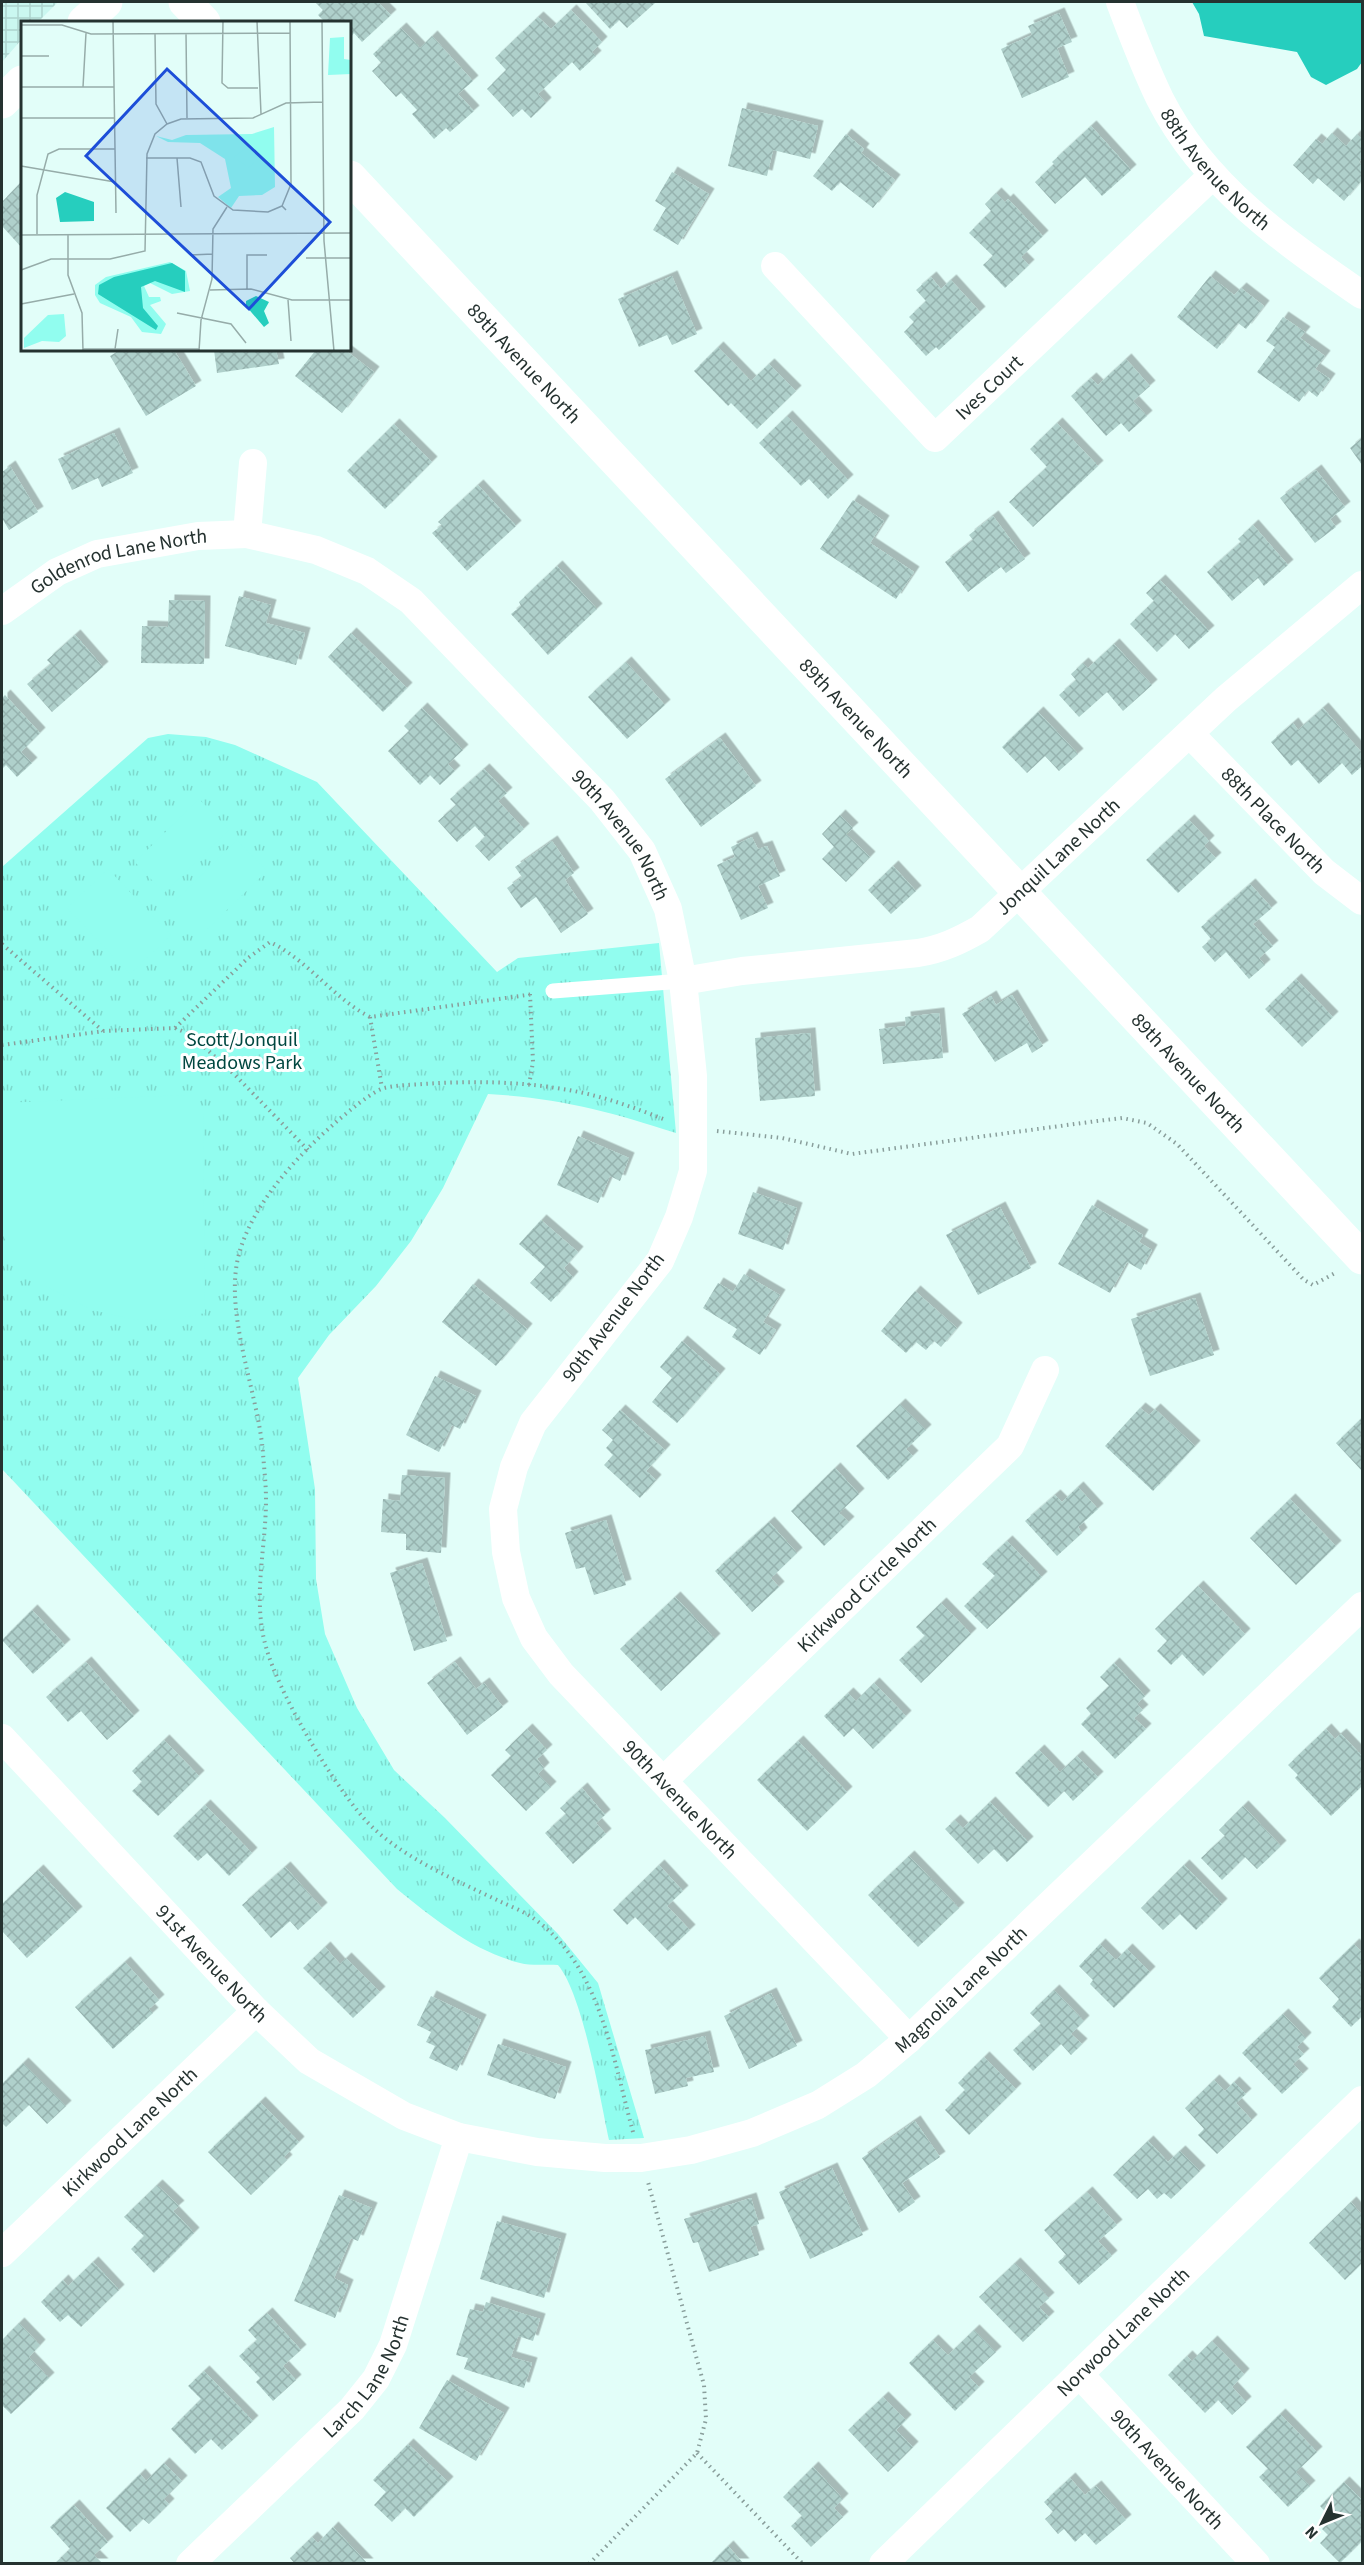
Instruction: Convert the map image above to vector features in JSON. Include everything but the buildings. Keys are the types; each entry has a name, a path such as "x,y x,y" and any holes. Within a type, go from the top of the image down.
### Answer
{"street":[{"path":"85,21 106,2"},
{"path":"185,2 203,21"},
{"name":"88th Avenue North","path":"1120,2 1161,101 1213,175 1246,208 1298,251 1362,295"},
{"path":"2,102 21,83"},
{"name":"Ives Court","path":"775,266 935,438 1213,175"},
{"name":"89th Avenue North","path":"351,178 1019,892 1352,1264"},
{"path":"247,534 253,463"},
{"name":"Goldenrod Lane North","path":"2,611 57,572 97,554 198,536 247,534"},
{"name":"90th Avenue North","path":"247,534 316,550 367,571 419,608 602,800 642,851 668,909 683,981 693,1076 695,1128 693,1171 679,1217 660,1261 533,1423 514,1467 503,1509 506,1552 516,1598 534,1638 561,1674 665,1779 909,2039"},
{"name":"Jonquil Lane North","path":"683,981 944,949 980,929 1226,699 1362,585"},
{"name":"88th Place North","path":"1190,734 1324,872 1362,901"},
{"name":"Kirkwood Circle North","path":"665,1779 1010,1446 1045,1370"},
{"name":"Magnolia Lane North","path":"459,2137 537,2152 641,2158 691,2150 752,2133 818,2105 866,2075 909,2039 1362,1606"},
{"name":"91st Avenue North","path":"2,1737 256,2011 309,2061 404,2116 459,2137"},
{"name":"Kirkwood Lane North","path":"2,2253 256,2011"},
{"name":"Norwood Lane North","path":"883,2564 1079,2374 1359,2111"},
{"name":"Larch Lane North","path":"190,2564 352,2409 376,2379 393,2345 459,2137"},
{"name":"90th Avenue North","path":"1079,2374 1256,2564"}],"lane":[{"path":"553,991 683,981"}],"path":[{"path":"175,1028 248,958 270,942 290,951 350,1007 370,1017 553,991"},
{"path":"2,944 104,1031"},
{"path":"529,1085 533,1062 530,994"},
{"path":"370,1017 382,1088"},
{"path":"2,1045 104,1031 175,1028 191,1035 235,1075 308,1150"},
{"path":"589,2564 697,2452 706,2419 704,2385 606,2033 584,1976 569,1952 534,1918 441,1872 402,1849 363,1818 328,1769 280,1683 265,1645 260,1598 266,1500 262,1448 233,1281 245,1233 257,1210 290,1167 357,1105 382,1088 441,1083 529,1085 565,1089 695,1128 782,1138 852,1154 1122,1118 1147,1123 1177,1144 1304,1280 1312,1285 1352,1264"},
{"path":"697,2452 803,2564"}],"shaded area":[{"path":"2,2 58,2 39,21 21,21 21,40 2,62"},
{"path":"1192,2 1362,2 1362,62 1357,69 1326,85 1311,77 1297,52 1204,36 1199,14"}],"green space":[{"name":"Scott/Jonquil Meadows Park","path":"168,734 206,737 235,745 317,782 497,972 518,958 659,943 676,1133 628,1118 561,1102 488,1094 443,1188 411,1241 376,1286 329,1335 298,1378 315,1489 316,1579 325,1634 357,1708 394,1770 445,1818 558,1934 598,1983 644,2138 609,2140 583,2022 567,1979 558,1965 524,1964 486,1951 455,1933 397,1889 2,1469 2,867 148,738"},
{"path":"199,799 229,830 164,893 135,862"},
{"path":"237,840 267,871 203,933 173,903"},
{"path":"108,869 171,935 130,974 67,908"},
{"path":"186,1095 203,1112 205,1313 176,1319 136,1320 92,1310 46,1286 13,1253 2,1234 2,1103"}]}
